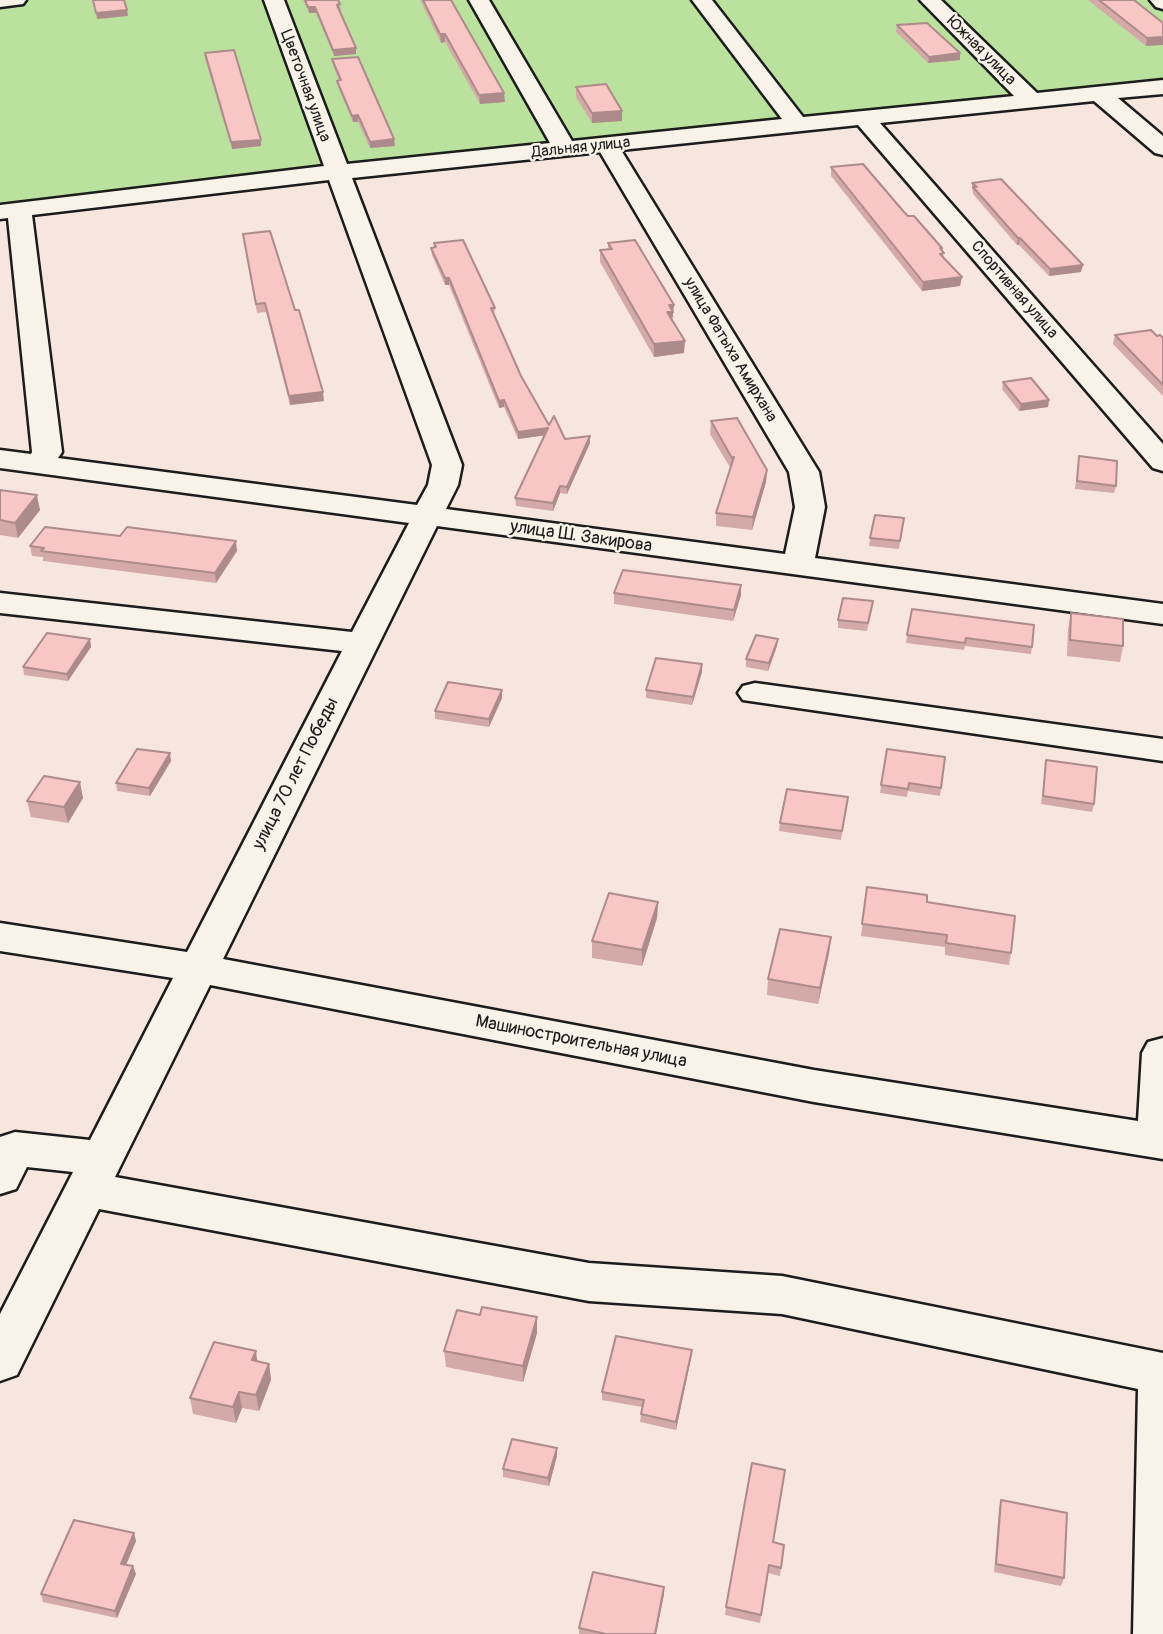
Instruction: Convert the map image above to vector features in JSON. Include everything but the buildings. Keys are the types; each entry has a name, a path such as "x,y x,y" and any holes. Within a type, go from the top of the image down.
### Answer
{"street":[{"path":"0,1 16,0"},
{"name":"Цветочная улица","path":"274,0 337,173"},
{"path":"479,0 565,149"},
{"path":"702,0 799,126"},
{"name":"Южная улица","path":"930,0 1033,102"},
{"name":"Дальняя улица","path":"10,211 337,173 1163,87"},
{"path":"1101,95 1163,148"},
{"name":"Спортивная улица","path":"865,119 1163,462"},
{"name":"улица Фатыха Амирхана","path":"607,145 804,472 810,507 798,566"},
{"name":"улица 70 лет Победы","path":"0,1361 443,485 447,465 337,173"},
{"path":"10,211 47,452 40,463"},
{"name":"улица Ш. Закирова","path":"0,459 1163,614"},
{"path":"0,603 362,643"},
{"path":"754,693 1163,750"},
{"name":"Машиностроительная улица","path":"0,937 197,968 814,1086 1161,1142"},
{"path":"1161,1142 1163,1053"},
{"path":"0,1177 15,1149 94,1174 589,1282 782,1295 1163,1374 1160,1634"}],"green space":[{"path":"0,0 1163,0 1163,84 0,212"}]}
